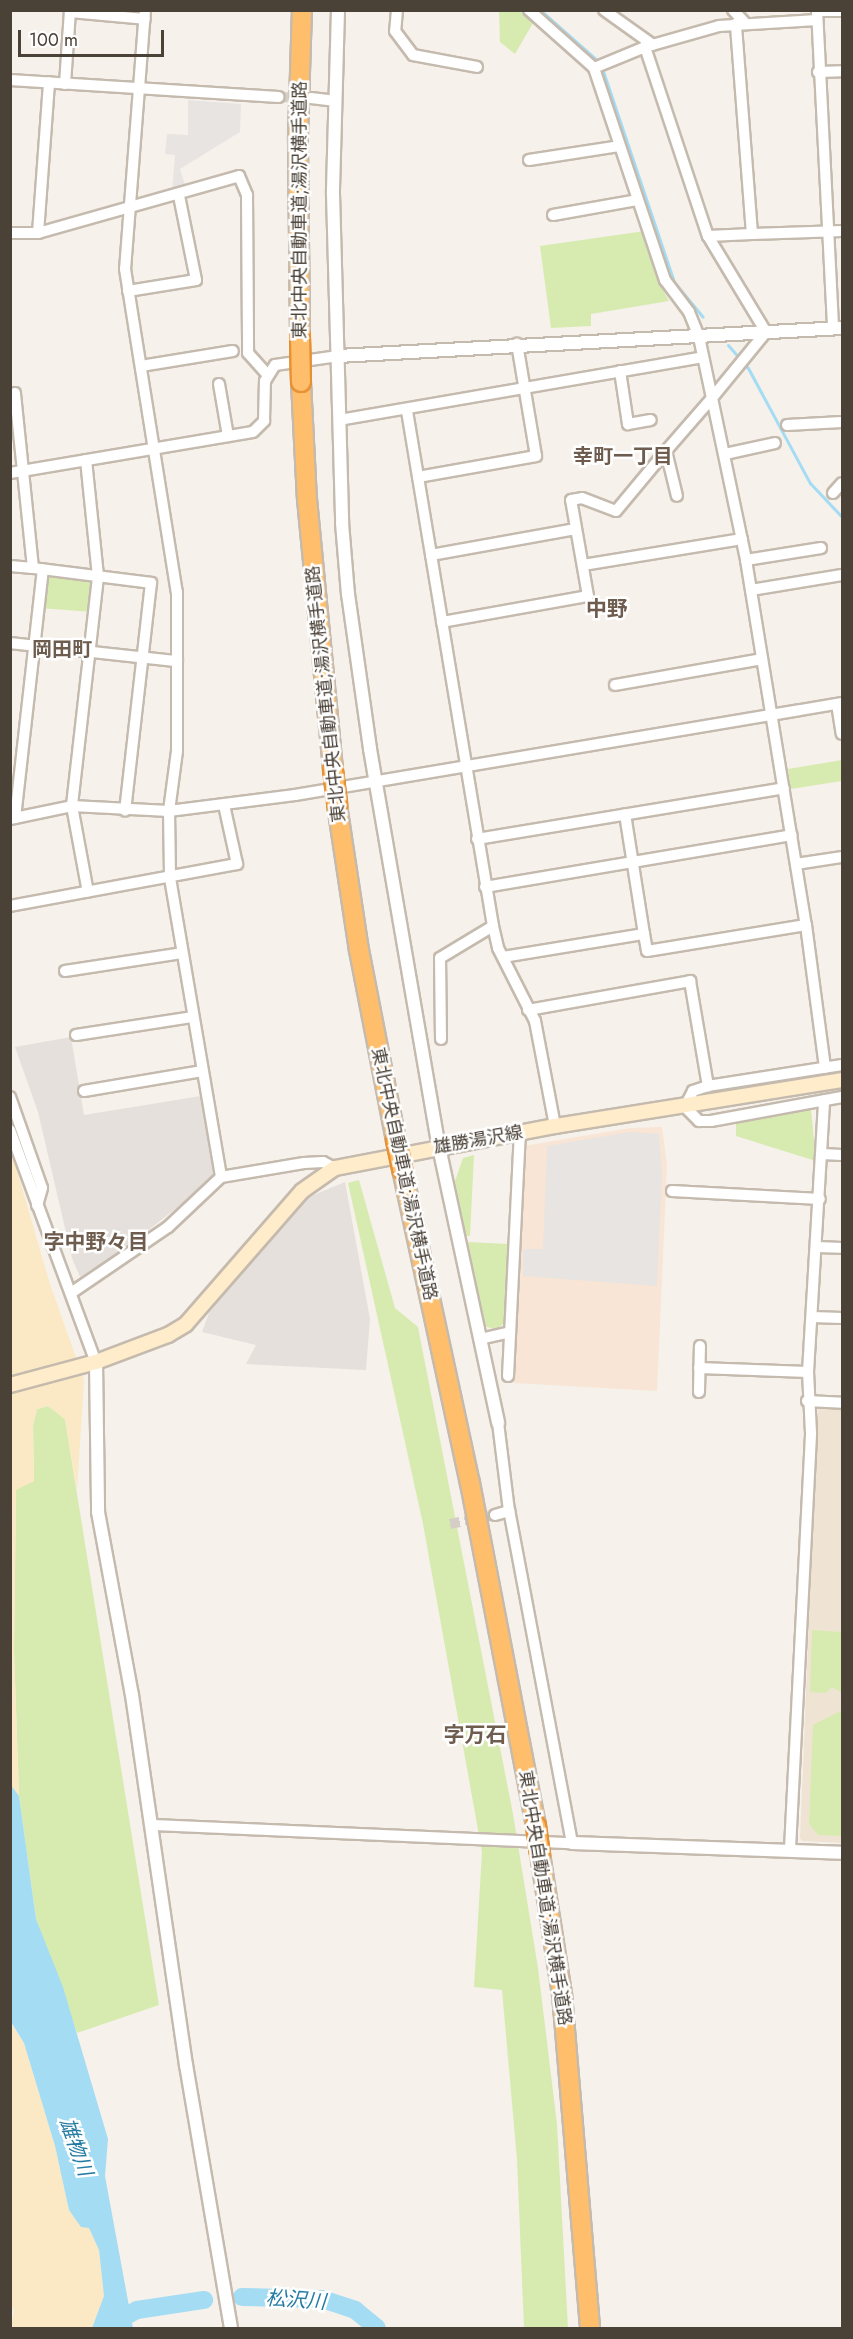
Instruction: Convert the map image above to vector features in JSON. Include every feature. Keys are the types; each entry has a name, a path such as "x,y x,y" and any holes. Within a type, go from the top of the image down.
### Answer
{"highway":[{"name":"東北中央自動車道;湯沢横手道路","path":"302,10 298,148 301,382 307,499 337,805 359,950 396,1140 470,1483 536,1826 563,2005 590,2328"}],"main road":[{"name":"雄勝湯沢線","path":"10,1386 96,1362 168,1335 186,1324 290,1204 335,1168 520,1132 843,1080"}],"street":[{"path":"338,10 334,101 339,420 348,594 375,782 439,1147 498,1423 509,1510 572,1843"},
{"path":"397,10 395,31 412,55 477,67"},
{"path":"529,10 594,68 665,280 688,312 699,337 746,560 806,925 825,1068"},
{"path":"604,10 649,46 708,236 766,332"},
{"path":"733,10 740,23 752,234"},
{"path":"64,84 70,11 145,15 129,210 128,291 177,592 177,751 169,812 170,878 221,1178"},
{"path":"594,68 649,46 740,23 843,11"},
{"path":"10,473 253,432 264,421 267,374 275,365 338,356 517,344 699,337 838,328 826,231 817,14"},
{"path":"818,72 843,71"},
{"path":"10,80 138,90 278,97"},
{"path":"38,233 49,82"},
{"path":"311,98 334,101"},
{"path":"529,160 620,146"},
{"path":"10,233 38,233 179,196 240,176 247,195 248,353 267,374"},
{"path":"128,291 196,280 179,196"},
{"path":"554,215 638,200"},
{"path":"708,236 843,231"},
{"path":"442,622 588,596 571,500 582,498 616,511 712,398 744,355 766,332"},
{"path":"418,477 536,456 517,344"},
{"path":"141,366 233,351"},
{"path":"339,420 407,411 703,357"},
{"path":"620,371 628,424 651,420"},
{"path":"219,384 228,436"},
{"path":"15,393 15,417 25,470 25,514 38,569 34,646 13,818 72,806 169,812 224,805 840,704 843,734"},
{"path":"407,411 493,926 503,957 535,1021 555,1126"},
{"path":"787,425 843,422"},
{"path":"725,454 775,443"},
{"path":"666,451 677,496"},
{"path":"86,460 98,577 72,806 88,892"},
{"path":"833,493 843,483"},
{"path":"431,555 576,529"},
{"path":"583,565 742,539"},
{"path":"746,560 821,548"},
{"path":"10,566 150,583 125,811"},
{"path":"751,590 843,575"},
{"path":"10,643 177,661"},
{"path":"615,685 762,659"},
{"path":"477,839 784,788"},
{"path":"10,906 237,864 224,805"},
{"path":"625,814 647,951 806,925"},
{"path":"485,887 792,835"},
{"path":"796,864 843,857"},
{"path":"441,1039 440,958 493,926"},
{"path":"503,957 645,934"},
{"path":"65,971 182,953"},
{"path":"528,1010 690,981 708,1086"},
{"path":"76,1035 192,1017"},
{"path":"843,1065 708,1086 693,1091 685,1107 699,1121 711,1121 843,1097"},
{"path":"84,1091 202,1071"},
{"path":"10,1097 42,1188 37,1205"},
{"path":"790,1849 811,1433 807,1401 808,1372 824,1100"},
{"path":"10,1130 96,1362 98,1512 153,1825 186,2065 231,2328"},
{"path":"508,1376 520,1132"},
{"path":"822,1154 843,1155"},
{"path":"71,1293 96,1280 168,1227 221,1178 304,1163 323,1162 335,1168"},
{"path":"672,1191 820,1198"},
{"path":"817,1247 843,1248"},
{"path":"812,1317 843,1318"},
{"path":"480,1339 510,1332"},
{"path":"699,1392 700,1346"},
{"path":"699,1368 808,1372"},
{"path":"807,1401 843,1403"},
{"path":"495,1515 509,1510"},
{"path":"153,1825 572,1843 790,1849 843,1853"}],"shaded area":[{"path":"188,100 241,104 240,132 180,169 186,188 172,193 175,155 165,154 167,134 188,135"},
{"path":"71,1037 84,1115 201,1096 215,1178 124,1249 80,1277 72,1258 38,1112 15,1047"},
{"path":"662,1127 667,1165 657,1391 514,1383 524,1146 630,1128"},
{"path":"630,1132 659,1134 662,1174 657,1286 523,1276 523,1249 543,1249 547,1146"},
{"path":"345,1182 370,1319 366,1370 246,1364 256,1345 202,1332 209,1313 295,1209 311,1196"},
{"path":"818,1405 842,1406 842,1843 802,1841 800,1838"}],"green space":[{"path":"499,11 520,11 533,23 515,54 500,42"},
{"path":"645,231 661,286 669,301 591,314 591,326 551,328 540,246"},
{"path":"43,570 98,577 93,612 39,608"},
{"path":"842,760 842,781 791,789 788,769"},
{"path":"811,1109 816,1161 736,1136 736,1121"},
{"path":"474,1155 470,1236 466,1236 455,1181 463,1158"},
{"path":"359,1180 395,1308 418,1327 513,1814 538,1968 557,2124 568,2328 524,2328 517,2160 502,1990 474,1987 482,1852 423,1524 348,1183"},
{"path":"468,1242 508,1244 505,1322 497,1330 484,1326"},
{"path":"48,1406 65,1419 159,2005 77,2033 36,1919 19,1796 14,1651 16,1489 34,1481 33,1425 37,1409"},
{"path":"812,1630 842,1632 842,1693 832,1687 826,1693 810,1692"},
{"path":"842,1710 842,1836 818,1835 809,1824 813,1725"}],"sand":[{"path":"10,1147 50,1284 84,1380 77,1491 65,1419 48,1406 37,1409 33,1425 34,1481 16,1490 14,1651 19,1796 10,1784"},
{"path":"10,2022 24,2043 55,2146 69,2210 89,2227 99,2250 104,2296 92,2328 11,2328 14,2311 10,2301"}],"water":[{"name":"雄物川","path":"10,1784 19,1796 36,1919 63,1987 108,2139 105,2176 133,2328 92,2328 104,2296 99,2250 89,2228 81,2227 69,2210 55,2146 24,2043 11,2022"}],"waterway":[{"path":"540,10 599,62"},
{"path":"602,68 674,282 703,317"},
{"path":"728,345 748,368 810,483 842,517"},
{"name":"松沢川","path":"242,2297 322,2299 355,2310 377,2328"},
{"name":"松沢川","path":"120,2319 137,2310 204,2300"}],"tunnel":[{"path":"278,97 305,98"},
{"path":"450,1524 495,1515"}],"district":[{"name":"幸町一丁目","path":"623,456"},
{"name":"中野","path":"607,609"},
{"name":"岡田町","path":"62,649"},
{"name":"字中野々目","path":"96,1242"},
{"name":"字万石","path":"475,1735"}]}
